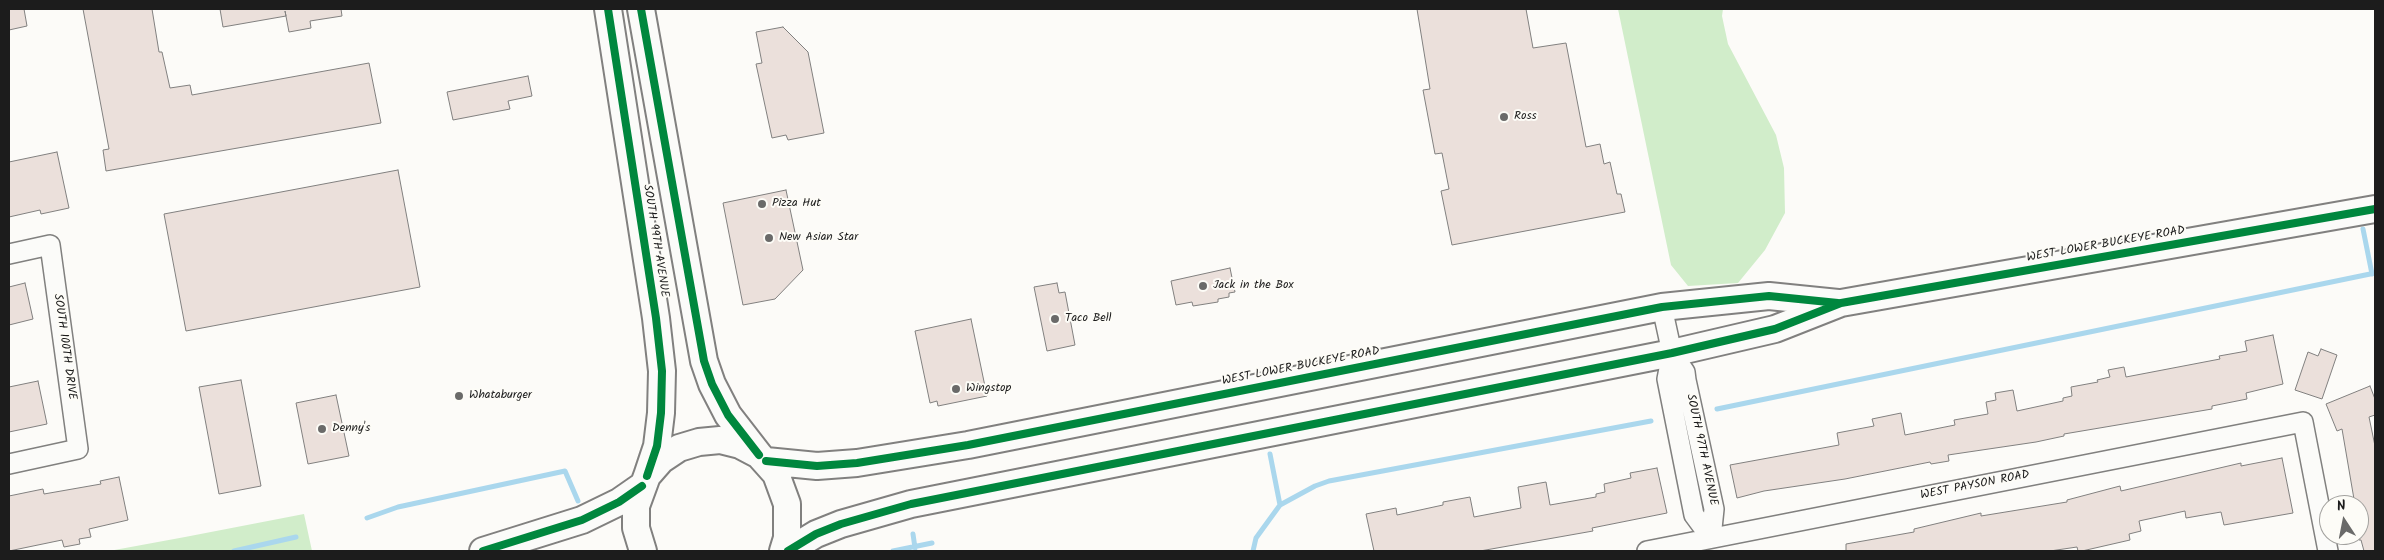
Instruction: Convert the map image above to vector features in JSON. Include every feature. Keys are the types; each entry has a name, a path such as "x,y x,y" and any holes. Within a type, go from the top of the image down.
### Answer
{"main road":[{"name":"SOUTH 99TH AVENUE","path":"608,9 656,318 662,371 661,413 657,446 636,506 636,528 643,551"},
{"name":"SOUTH 99TH AVENUE","path":"641,9 704,361 712,384 728,416 776,474 787,504 787,538 783,551"},
{"name":"WEST LOWER BUCKEYE ROAD","path":"788,551 816,534 841,524 911,504 1672,353 1776,330 1841,303 2375,209"},
{"name":"WEST LOWER BUCKEYE ROAD","path":"762,458 817,466 857,463 968,445 1662,307 1769,296 1841,303"},
{"path":"483,551 556,530 582,520 618,502 645,481 661,460 679,448 699,442 720,440 733,443 762,458"}],"street":[{"name":"SOUTH 100TH DRIVE","path":"9,254 50,245 78,449 9,464"},
{"name":"SOUTH 97TH AVENUE","path":"1662,307 1672,353 1684,372 1714,509 1711,538"},
{"name":"WEST PAYSON ROAD","path":"1647,551 2303,422 2328,551"}],"green space":[{"path":"1618,9 1723,9 1722,16 1728,44 1776,135 1784,168 1785,213 1765,250 1738,283 1688,286 1671,265"},
{"path":"304,514 312,551 109,551 185,537"}],"building":[{"path":"9,9 24,9 27,26 9,30"},
{"path":"83,9 152,9 159,52 162,52 170,88 190,85 192,95 369,63 381,123 106,171 103,150 109,149"},
{"path":"220,9 341,9 342,16 310,21 311,28 289,32 286,16 223,27"},
{"path":"1417,9 1526,9 1533,48 1566,43 1586,147 1600,144 1604,164 1610,162 1617,194 1621,194 1625,212 1452,245 1441,191 1449,189 1442,153 1435,154 1423,90 1430,89"},
{"path":"783,27 808,52 824,133 788,140 786,135 772,138 756,64 762,63 756,32"},
{"path":"528,76 532,96 508,101 510,109 453,120 447,92"},
{"path":"57,152 69,208 41,214 40,210 9,217 9,162"},
{"path":"398,170 420,287 186,331 164,214"},
{"path":"786,190 803,270 775,299 743,305 723,203"},
{"name":"Jack in the Box","path":"1230,268 1235,292 1229,293 1229,297 1218,299 1218,302 1193,306 1192,302 1176,305 1171,281"},
{"path":"25,283 33,319 9,325 9,287"},
{"name":"Taco Bell","path":"1057,283 1059,293 1065,292 1075,345 1047,351 1034,287"},
{"path":"971,319 987,396 938,406 937,401 930,403 915,331"},
{"path":"2273,335 2283,384 2246,393 2247,399 2212,406 2212,409 2064,434 2064,436 2036,442 1948,455 1949,461 1931,464 1930,462 1845,479 1764,491 1737,498 1730,465 1839,445 1837,433 1874,426 1872,419 1901,413 1905,435 1955,425 1954,420 1988,414 1986,402 1996,400 1995,393 2013,390 2017,411 2063,401 2063,398 2072,396 2071,387 2098,382 2097,380 2110,377 2108,370 2124,367 2126,377 2220,359 2219,356 2247,351 2245,341"},
{"path":"2321,349 2337,355 2322,399 2295,390 2308,352 2318,356"},
{"path":"241,380 261,486 219,494 199,387"},
{"path":"38,381 47,424 9,432 9,387"},
{"path":"2370,386 2375,399 2375,415 2369,417 2375,446 2375,551 2364,551 2362,545 2369,545 2369,495 2353,495 2342,429 2337,431 2326,404"},
{"name":"Denny's","path":"336,395 349,456 308,464 296,403"},
{"path":"2282,458 2293,513 2224,525 2221,512 2186,518 2185,511 2139,521 2141,531 2129,534 2130,540 2082,551 2078,551 2077,547 2050,551 1846,551 1846,544 1914,532 1914,529 1981,513 1981,516 2067,502 2067,500 2120,486 2121,491 2241,463 2241,466"},
{"path":"1657,468 1667,513 1592,528 1593,531 1480,551 1374,551 1366,514 1396,508 1397,515 1443,505 1443,502 1470,497 1474,517 1521,508 1518,487 1546,482 1550,505 1596,497 1596,494 1605,492 1604,484 1631,478 1630,473"},
{"path":"119,477 128,520 89,529 91,537 79,539 80,544 64,547 62,540 9,551 9,496 43,489 44,494 101,484 100,481"}],"waterway":[{"path":"2363,229 2372,274"},
{"path":"1717,409 2375,273"},
{"path":"1253,551 1256,538 1280,505 1315,486 1329,481 1651,421"},
{"path":"1270,454 1280,505"},
{"path":"367,518 398,507 565,471 578,501"},
{"path":"913,534 915,548"},
{"path":"234,551 296,537"},
{"path":"893,551 932,543"}],"cycle path":[{"path":"608,9 656,318 662,371 661,413 657,446 647,476"},
{"path":"641,9 704,361 712,384 728,415 759,455"},
{"path":"788,551 816,534 841,524 911,504 1672,353 1775,329 1841,303 2375,209"},
{"path":"766,461 817,466 857,463 968,445 1662,307 1769,296 1838,303"},
{"path":"483,551 582,520 619,502 642,486"}],"place":[{"name":"Ross","path":"1504,117"},
{"name":"Pizza Hut","path":"762,204"},
{"name":"New Asian Star","path":"769,238"},
{"name":"Jack in the Box","path":"1203,286"},
{"name":"Taco Bell","path":"1055,319"},
{"name":"Wingstop","path":"956,389"},
{"name":"Whataburger","path":"459,396"},
{"name":"Denny's","path":"322,429"}]}
